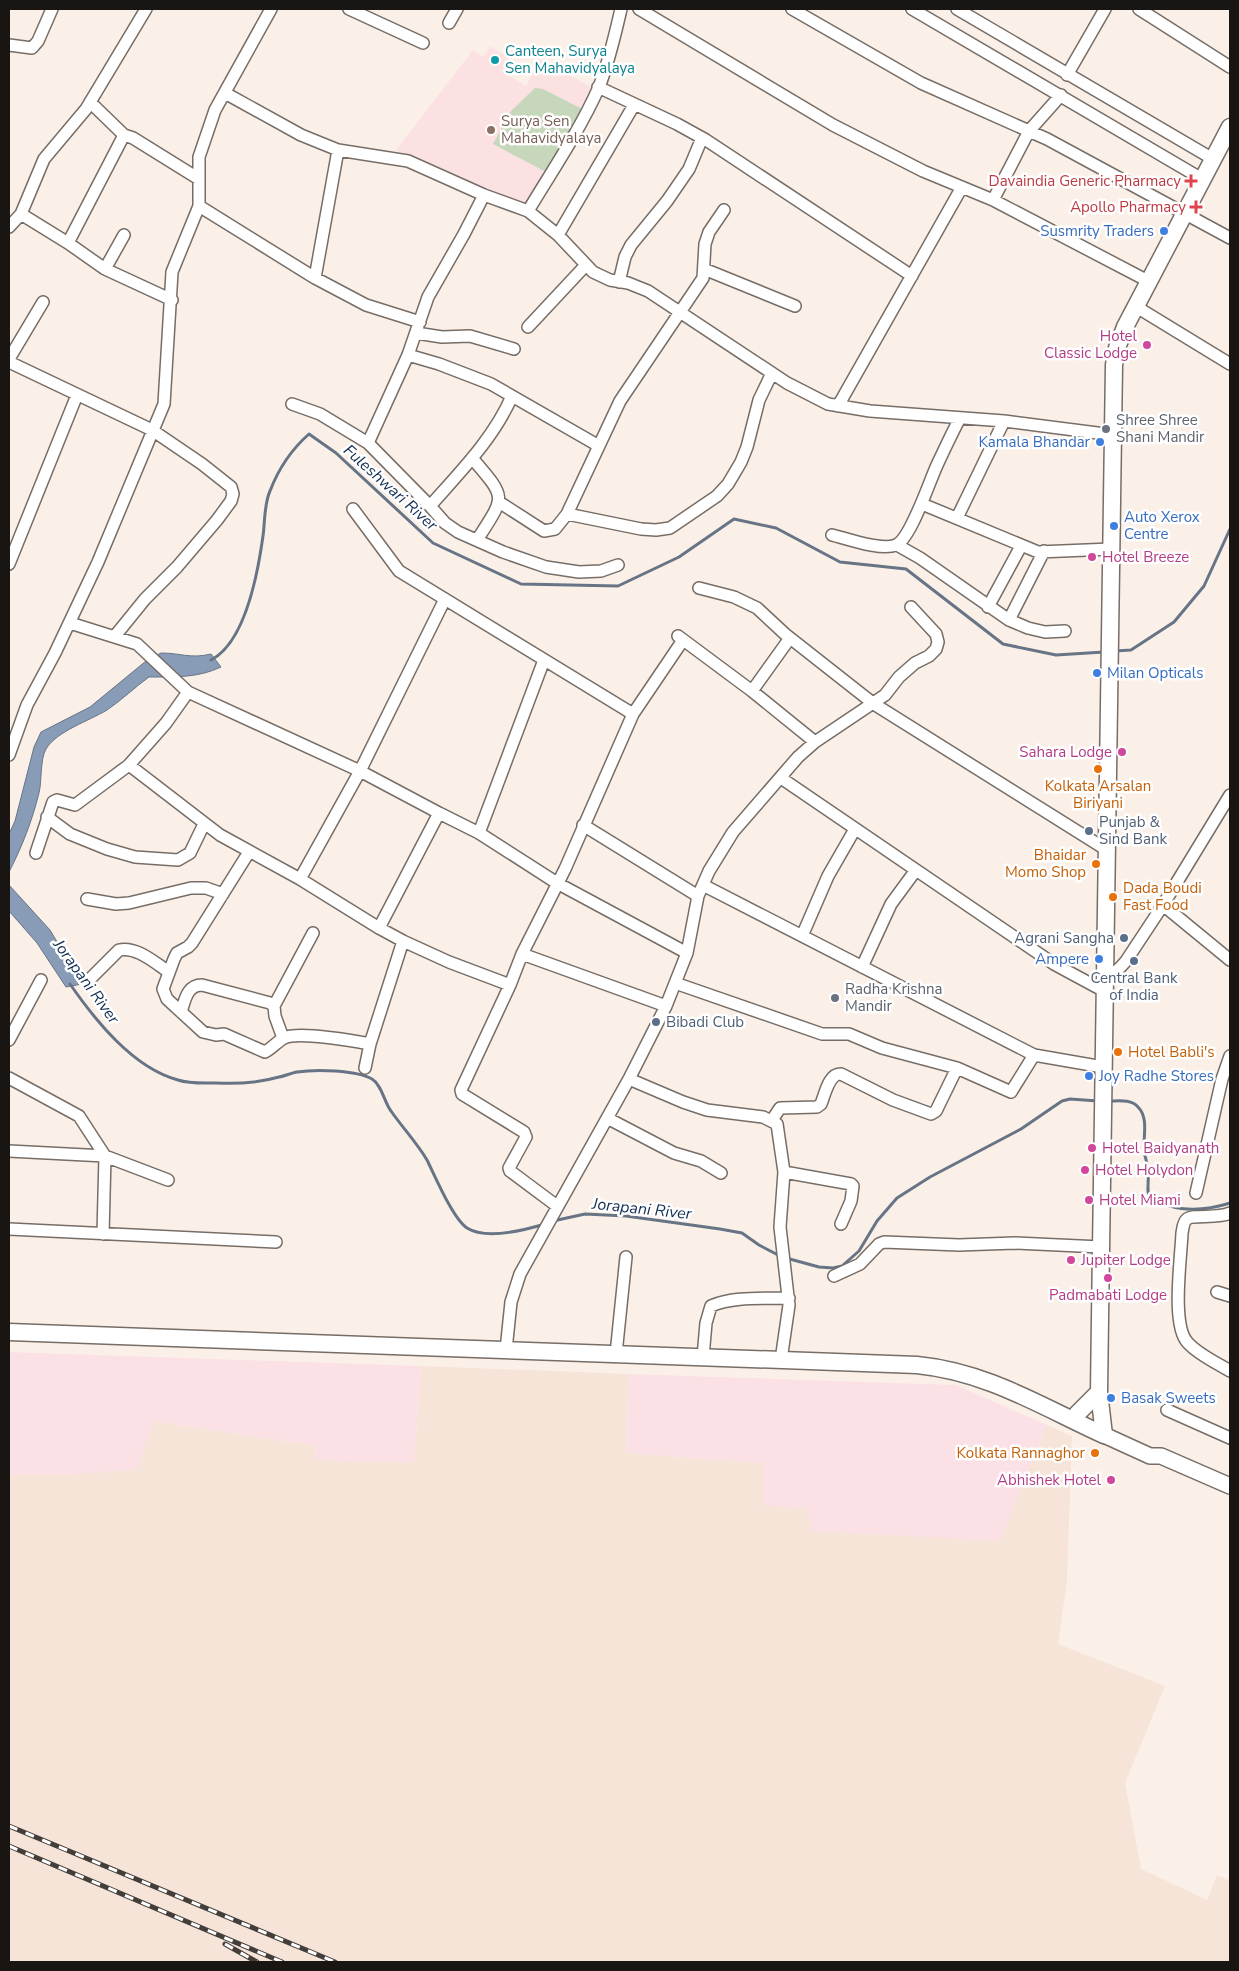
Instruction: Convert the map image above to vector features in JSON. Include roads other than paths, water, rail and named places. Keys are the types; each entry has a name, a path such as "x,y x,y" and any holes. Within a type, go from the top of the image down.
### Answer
{"main road":[{"path":"1107,1431 1099,1392 1115,356 1120,338 1135,306 1230,127"},
{"path":"9,1332 935,1367 968,1374 1056,1411 1070,1420 1107,1431"},
{"path":"1077,1414 1099,1392"},
{"path":"1056,1411 1066,1410 1077,1414 1107,1431"}],"street":[{"path":"10,50 32,48 38,41 52,9"},
{"path":"9,227 21,214 44,159 90,102 146,9"},
{"path":"9,754 27,705 70,624 98,562 164,404 168,324 172,300 172,272 199,206 199,157 215,110 271,9"},
{"path":"349,9 423,43"},
{"path":"449,23 457,9"},
{"path":"528,211 587,112 607,66 621,9"},
{"path":"639,9 833,125 923,171 993,200 1148,281"},
{"path":"792,9 921,83 1029,131 1230,238"},
{"path":"912,9 1061,94 1202,179"},
{"path":"956,9 1213,159"},
{"path":"1067,75 1105,9"},
{"path":"1139,9 1230,67"},
{"path":"598,88 702,138 912,276"},
{"path":"224,93 301,135 338,150 408,161 528,211 558,235 586,266 602,277 648,290 681,310 772,373 828,404 870,411 1004,421 1113,435"},
{"path":"993,200 1029,131 1061,94"},
{"path":"90,102 124,135 133,138 199,179"},
{"path":"558,235 634,104"},
{"path":"68,243 124,135"},
{"path":"619,282 625,257 631,244 667,201 689,169 702,138"},
{"path":"315,278 338,150"},
{"path":"838,406 962,187"},
{"path":"368,443 408,355 428,296 464,234 484,194"},
{"path":"199,206 315,278 366,305 420,322"},
{"path":"499,502 544,531 555,529 567,514 620,401 702,278 705,244 709,232 724,210"},
{"path":"21,214 105,269 172,300"},
{"path":"105,269 124,235"},
{"path":"528,327 586,266"},
{"path":"704,269 795,306"},
{"path":"43,302 9,360 152,430 224,480 231,487 233,494 231,501 217,520 178,567 140,605 115,636"},
{"path":"1135,306 1230,364"},
{"path":"416,333 442,337 470,336 514,349"},
{"path":"408,355 440,364 491,384 599,446"},
{"path":"567,514 641,530 670,528 716,496 728,484 741,462 747,447 759,400 772,373"},
{"path":"9,564 78,395"},
{"path":"430,506 472,458 506,412 512,396"},
{"path":"292,404 320,414 368,443 445,523 458,532 503,552 546,567 579,572 601,571 618,565"},
{"path":"897,545 902,540 922,504 937,465 960,418"},
{"path":"958,518 1004,421"},
{"path":"472,458 496,486 500,495 499,502 477,540"},
{"path":"922,504 1038,552 1111,549"},
{"path":"353,509 399,571 632,714"},
{"path":"832,535 870,545 897,545 920,558 1009,620 1028,628 1045,632 1065,631"},
{"path":"988,606 1021,546"},
{"path":"1009,620 1044,551"},
{"path":"699,588 734,597 757,608 790,638 874,704 1106,850"},
{"path":"300,878 360,771 445,599"},
{"path":"506,1350 511,1302 520,1274 607,1118 666,1006 687,953 701,891 709,871 733,832 798,757 815,742 874,704 885,695 899,677 936,650 938,642 936,634 911,607"},
{"path":"70,624 137,644 188,692 360,771 479,833 558,883 687,953"},
{"path":"556,1208 510,1171 526,1137 524,1132 462,1094 461,1090 510,985 522,954 558,883 632,714 680,637 815,742"},
{"path":"752,692 790,638"},
{"path":"479,833 544,660"},
{"path":"36,853 53,802 57,800 75,805 129,765 166,723 188,692"},
{"path":"129,765 220,836 300,878 379,928 450,962 510,985"},
{"path":"780,778 1054,964 1104,984 1112,974 1119,970 1163,905 1229,800"},
{"path":"379,928 440,813"},
{"path":"47,816 70,834 107,850 135,857 178,860 190,853 204,824"},
{"path":"583,825 701,891 802,936 1034,1055 1103,1071"},
{"path":"802,936 828,876 855,829"},
{"path":"249,852 192,943 177,953 163,989 167,999 208,1034 224,1034 265,1052 283,1038 303,1037 347,1040 370,1044"},
{"path":"862,967 891,904 916,870"},
{"path":"87,899 116,904 129,903 192,888 206,888 223,894"},
{"path":"1163,905 1230,960"},
{"path":"283,1038 278,1026 274,1006 313,934"},
{"path":"365,1068 370,1044 403,941"},
{"path":"88,981 119,950 125,949 140,953 169,972"},
{"path":"522,954 666,1006"},
{"path":"9,1040 41,980"},
{"path":"675,983 822,1034 849,1034 882,1048 957,1068 1011,1092 1034,1055"},
{"path":"181,1012 187,994 194,985 202,985 270,1003 274,1006"},
{"path":"1196,1193 1222,1079 1230,1056"},
{"path":"772,1120 780,1108 817,1107 821,1104 832,1077 836,1074 841,1074 893,1100 931,1114 936,1111 957,1068"},
{"path":"9,1078 79,1116 105,1156 103,1234"},
{"path":"628,1079 707,1110 772,1120 777,1124 784,1172 780,1227 781,1248 786,1268 789,1298 781,1360"},
{"path":"607,1118 674,1153 700,1161 721,1174"},
{"path":"9,1151 105,1156 168,1180"},
{"path":"784,1172 851,1184 853,1186 851,1201 841,1224"},
{"path":"1230,1213 1213,1218 1189,1218 1186,1221 1182,1234 1178,1320 1181,1334 1188,1344 1230,1371"},
{"path":"9,1229 276,1242"},
{"path":"834,1276 860,1264 879,1244 884,1242 959,1245 1015,1243 1101,1247"},
{"path":"616,1354 626,1257"},
{"path":"1217,1292 1230,1296"},
{"path":"703,1357 707,1318 711,1306 742,1300 789,1298"},
{"path":"1167,1410 1230,1438"},
{"path":"1107,1431 1153,1448 1161,1456 1230,1486"}],"water":[{"path":"161,653 191,656 211,654 221,667 195,675 149,677 107,710 65,732 51,743 44,753 40,788 33,814 9,872 9,834 15,821 34,747 41,732 90,707 146,661"},
{"path":"9,885 50,930 82,984 66,987 37,943 9,911"}],"waterway":[{"name":"Fuleshwari River","path":"211,660 223,651 233,638 242,622 248,605 258,568 265,513 273,483 291,453 309,434 336,453 433,543 521,584 618,586 679,557 734,519 776,528 840,562 906,569 1003,644 1056,655 1104,652"},
{"name":"Fuleshwari River","path":"1115,651 1131,650 1174,622 1204,586 1230,529"},
{"name":"Jorapani River","path":"70,984 116,1041 146,1065 161,1074 178,1080 197,1083 248,1083 297,1072 314,1071 346,1072 372,1079 378,1085 391,1111 427,1160 450,1207 467,1228 475,1232 495,1234 545,1224"},
{"name":"Jorapani River","path":"786,1258 819,1267 833,1268 842,1266 859,1251 877,1221 897,1198 930,1177 1021,1129 1062,1101 1070,1099 1098,1101"},
{"name":"Jorapani River","path":"1109,1101 1132,1103 1141,1111 1145,1128 1144,1151 1148,1168 1148,1194 1150,1197 1170,1206 1185,1209 1208,1208 1230,1203"},
{"name":"Jorapani River","path":"553,1221 585,1214 626,1216 720,1229 742,1233 780,1256"}],"railway":[{"path":"9,1826 335,1962"},
{"path":"9,1846 282,1962"},
{"path":"225,1944 257,1962"}],"place":[{"name":"Canteen, Surya Sen Mahavidyalaya","path":"495,60"},
{"name":"Surya Sen Mahavidyalaya","path":"491,130"},
{"name":"Davaindia Generic Pharmacy","path":"1191,181"},
{"name":"Apollo Pharmacy","path":"1196,207"},
{"name":"Susmrity Traders","path":"1164,231"},
{"name":"Hotel Classic Lodge","path":"1147,345"},
{"name":"Shree Shree Shani Mandir","path":"1106,429"},
{"name":"Kamala Bhandar","path":"1100,442"},
{"name":"Auto Xerox Centre","path":"1114,526"},
{"name":"Hotel Breeze","path":"1092,557"},
{"name":"Milan Opticals","path":"1097,673"},
{"name":"Sahara Lodge","path":"1122,752"},
{"name":"Kolkata Arsalan Biriyani","path":"1098,769"},
{"name":"Punjab & Sind Bank","path":"1089,831"},
{"name":"Bhaidar Momo Shop","path":"1096,864"},
{"name":"Dada Boudi Fast Food","path":"1113,897"},
{"name":"Agrani Sangha","path":"1124,938"},
{"name":"Ampere","path":"1099,959"},
{"name":"Central Bank of India","path":"1134,961"},
{"name":"Radha Krishna Mandir","path":"835,998"},
{"name":"Bibadi Club","path":"656,1022"},
{"name":"Hotel Babli's","path":"1118,1052"},
{"name":"Joy Radhe Stores","path":"1089,1076"},
{"name":"Hotel Baidyanath","path":"1092,1148"},
{"name":"Hotel Holydon","path":"1085,1170"},
{"name":"Hotel Miami","path":"1089,1200"},
{"name":"Jupiter Lodge","path":"1071,1260"},
{"name":"Padmabati Lodge","path":"1108,1278"},
{"name":"Basak Sweets","path":"1111,1398"},
{"name":"Kolkata Rannaghor","path":"1095,1453"},
{"name":"Abhishek Hotel","path":"1111,1480"}]}
